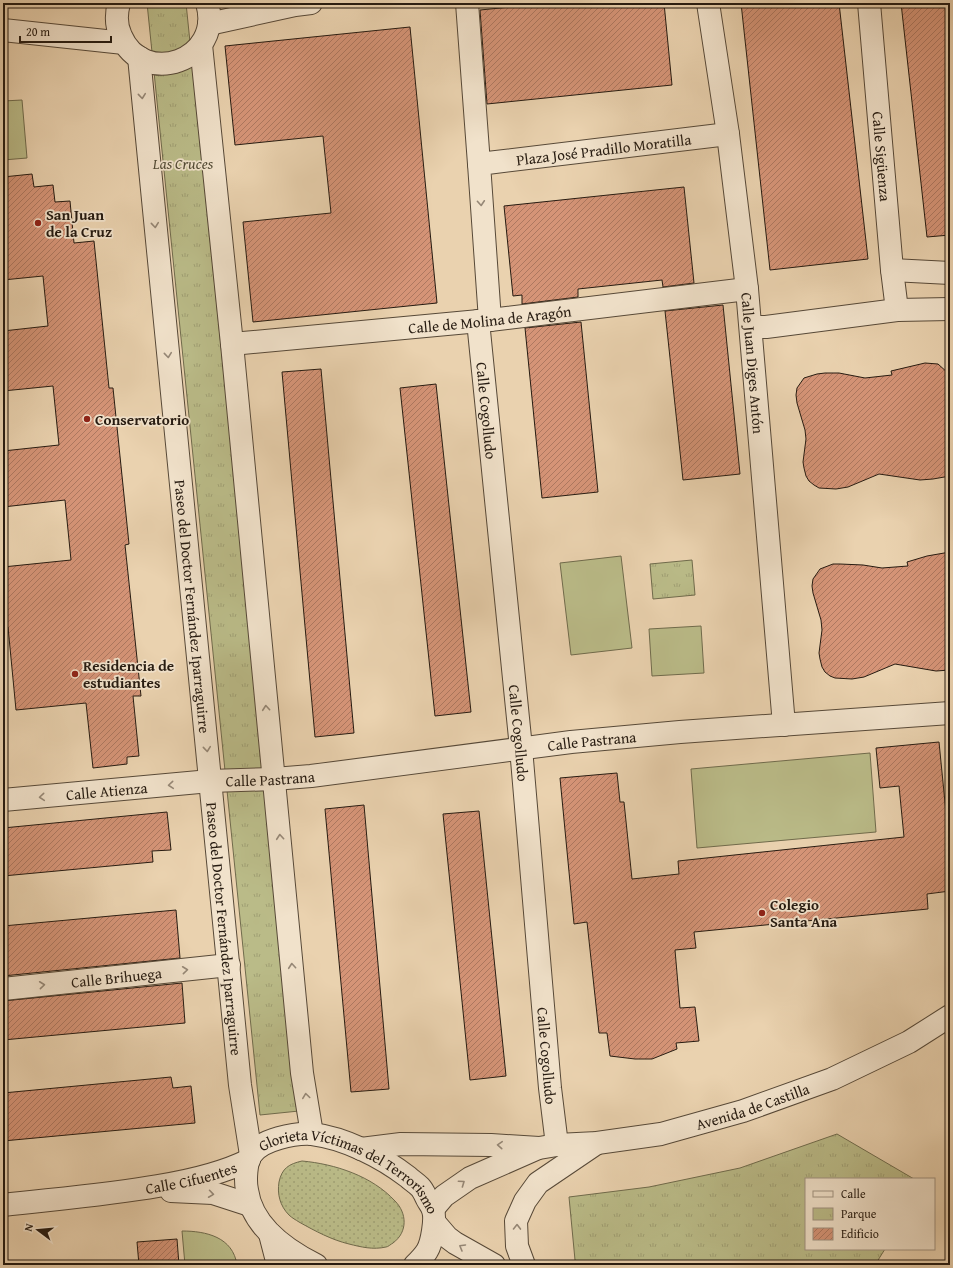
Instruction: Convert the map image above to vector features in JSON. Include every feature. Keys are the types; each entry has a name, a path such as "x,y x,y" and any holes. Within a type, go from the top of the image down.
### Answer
{"street":[{"name":"Paseo del Doctor Fernández Iparraguirre","path":"119,3 117,18 119,31 131,50 210,781 240,1084 250,1157"},
{"path":"467,3 479,164 484,321"},
{"name":"Calle Juan Diges Antón","path":"708,3 728,134 747,289 784,725"},
{"name":"Calle Sigüenza","path":"869,3 892,270 897,310"},
{"path":"3,30 131,50 156,64 174,63 189,56 200,45 206,36 208,13 295,4"},
{"path":"200,45 232,344 302,1072 312,1134"},
{"name":"Plaza José Pradillo Moratilla","path":"479,164 728,134"},
{"path":"892,270 950,273"},
{"name":"Calle de Molina de Aragón","path":"232,344 484,321 747,289"},
{"path":"751,327 774,326 897,310 950,309"},
{"name":"Calle Cogolludo","path":"484,321 550,1088 548,1147"},
{"name":"Calle Pastrana","path":"210,781 311,776 571,742 680,732 950,713"},
{"name":"Calle Atienza","path":"3,800 210,781"},
{"name":"Calle Brihuega","path":"3,989 229,965"},
{"name":"Avenida de Castilla","path":"361,1149 401,1144 548,1147 597,1143 661,1134 743,1111 832,1079 909,1042 950,1016"},
{"name":"Glorieta Víctimas del Terrorismo","path":"316,1265 300,1257 282,1245 270,1234 250,1205 246,1173 250,1157 263,1144 281,1137 296,1134 312,1134 330,1137 361,1149 394,1166 420,1186 434,1216 428,1250 416,1265"},
{"path":"524,1265 517,1246 516,1222 525,1201 538,1184 597,1143"},
{"name":"Avenida de Castilla","path":"434,1216 444,1196 470,1178 548,1147"},
{"name":"Calle Cifuentes","path":"3,1204 130,1191 178,1183 235,1167 250,1157"},
{"name":"Calle Cifuentes","path":"130,1191 213,1194 250,1205"},
{"path":"434,1216 447,1237 494,1265"},
{"path":"270,1234 278,1265"}],"green space":[{"name":"Las Cruces","path":"147,3 186,3 299,1111 260,1115"},
{"path":"22,100 27,158 3,160 3,101"},
{"path":"621,556 632,648 571,655 560,563"},
{"path":"692,560 695,595 653,599 650,564"},
{"path":"701,626 704,673 652,676 649,629"},
{"path":"870,753 876,832 697,848 691,769"},
{"path":"837,1134 912,1178 805,1178 805,1250 884,1250 875,1265 584,1265 575,1260 569,1197 649,1187 740,1168"},
{"path":"302,1161 340,1168 364,1178 386,1192 399,1206 404,1217 403,1228 398,1239 387,1247 372,1248 358,1246 324,1235 290,1216 283,1208 280,1200 278,1191 280,1177 287,1167"},
{"path":"182,1231 209,1234 224,1242 230,1248 237,1265 185,1265"}],"building":[{"path":"551,3 664,3 672,85 487,104 480,10"},
{"path":"741,3 839,3 868,259 770,270"},
{"path":"901,3 950,3 950,235 927,237"},
{"path":"410,27 437,303 253,322 243,222 331,213 323,136 235,145 225,46"},
{"path":"32,174 34,187 53,185 55,202 70,201 74,243 94,241 109,388 113,388 129,544 125,545 141,696 133,696 139,756 127,757 127,764 93,768 86,703 16,710 8,627 3,627 3,567 71,560 65,500 3,507 3,451 59,445 53,386 3,391 3,331 48,326 43,276 3,280 3,177"},
{"path":"684,187 694,283 663,287 662,280 578,289 578,297 522,304 522,295 513,296 504,206"},
{"path":"723,305 740,474 683,480 665,311"},
{"path":"581,322 598,492 542,498 525,328"},
{"path":"925,363 938,364 948,373 950,378 950,476 920,480 879,474 848,487 836,489 819,488 809,481 806,476 803,462 806,439 805,430 796,395 797,388 804,378 825,373 839,373 865,378 892,375 891,371"},
{"path":"321,369 354,733 315,737 282,372"},
{"path":"436,384 471,712 435,716 400,388"},
{"path":"950,552 950,670 936,671 895,664 864,677 852,679 835,678 825,672 822,667 819,653 822,630 821,620 812,586 813,579 820,569 833,564 863,565 882,568 908,566 907,562 927,556"},
{"path":"939,742 950,853 950,891 927,894 928,909 694,932 696,948 675,950 680,1008 695,1007 699,1041 676,1043 677,1049 652,1059 635,1059 610,1056 607,1033 599,1033 587,922 574,924 560,778 617,773 620,802 624,802 632,879 679,874 678,861 904,837 899,786 880,788 876,748"},
{"path":"364,805 389,1089 351,1092 325,809"},
{"path":"479,811 506,1076 470,1080 443,814"},
{"path":"167,812 171,850 152,851 153,862 3,876 3,828"},
{"path":"176,910 180,958 3,976 3,926"},
{"path":"182,983 185,1023 3,1040 3,1001"},
{"path":"171,1077 173,1088 191,1086 195,1123 3,1141 3,1093"},
{"path":"177,1239 179,1265 139,1265 137,1242"}],"place":[{"name":"San Juan de la Cruz","path":"38,223"},
{"name":"Conservatorio","path":"87,419"},
{"name":"Residencia de estudiantes","path":"75,674"},
{"name":"Colegio Santa Ana","path":"762,913"}]}
